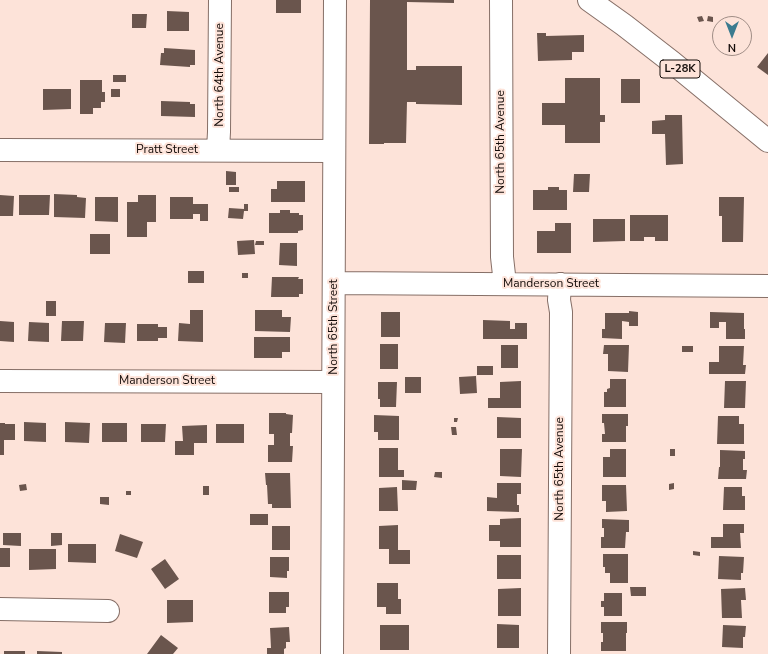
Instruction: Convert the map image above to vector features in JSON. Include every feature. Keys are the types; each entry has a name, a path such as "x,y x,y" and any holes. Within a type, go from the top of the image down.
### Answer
{"street":[{"name":"North 64th Avenue","path":"218,150 220,0"},
{"name":"North 65th Street","path":"332,654 335,0"},
{"name":"North 65th Avenue","path":"501,0 502,257 505,284"},
{"name":"L-28K","path":"589,0 649,44 768,141"},
{"name":"Pratt Street","path":"0,150 334,151"},
{"name":"Manderson Street","path":"334,283 768,286"},
{"name":"North 65th Avenue","path":"559,654 560,284"},
{"name":"Manderson Street","path":"0,381 333,382"},
{"path":"0,609 108,611"}],"building":[{"path":"276,0 301,0 301,13 276,13"},
{"path":"370,0 454,0 454,3 407,2 407,70 416,70 416,66 462,66 462,105 416,104 416,102 407,102 406,143 369,144"},
{"path":"167,11 189,12 189,31 167,31"},
{"path":"132,14 147,14 146,28 132,28"},
{"path":"702,16 704,21 699,22 697,17"},
{"path":"708,16 712,17 712,22 707,21"},
{"path":"537,33 546,33 546,36 584,35 584,52 572,52 572,60 538,61"},
{"path":"164,48 195,50 195,65 190,65 190,67 160,65 161,53 164,53"},
{"path":"768,53 768,75 757,67"},
{"path":"113,75 126,75 126,82 113,82"},
{"path":"565,78 600,78 600,115 605,115 605,122 600,122 600,143 565,143 565,125 542,125 542,103 565,103"},
{"path":"621,79 640,79 640,103 621,103"},
{"path":"80,80 102,80 102,92 105,92 105,102 101,102 101,108 93,108 93,114 80,114"},
{"path":"43,89 71,89 71,109 43,110"},
{"path":"111,89 120,89 120,97 111,97"},
{"path":"161,101 190,102 190,104 195,104 195,117 161,116"},
{"path":"665,115 682,115 683,164 666,165 665,134 652,134 652,121 665,120"},
{"path":"226,171 236,172 236,185 226,185"},
{"path":"574,174 590,174 589,192 573,192"},
{"path":"277,181 305,181 305,202 271,202 271,189 277,189"},
{"path":"229,187 239,187 239,192 229,192"},
{"path":"548,187 559,187 559,190 567,190 567,210 533,210 533,190 548,190"},
{"path":"54,194 77,195 77,197 86,198 85,218 54,217"},
{"path":"0,195 14,196 13,216 0,216"},
{"path":"19,195 50,195 49,215 19,215"},
{"path":"138,195 156,195 156,222 147,222 147,237 127,237 127,202 138,202"},
{"path":"95,197 118,197 118,222 95,221"},
{"path":"170,197 193,197 193,204 208,204 208,221 200,221 200,214 193,214 193,219 170,219"},
{"path":"719,197 744,197 743,242 722,242 722,216 719,216"},
{"path":"244,204 248,204 248,211 244,211 243,219 228,218 229,208 244,209"},
{"path":"280,210 290,210 290,213 299,213 299,215 303,215 303,230 298,231 298,233 269,233 269,213 280,213"},
{"path":"630,215 668,215 668,241 655,241 655,237 644,237 644,241 630,241"},
{"path":"593,219 625,219 625,241 593,242"},
{"path":"555,223 571,223 571,253 537,253 537,231 555,231"},
{"path":"90,234 110,234 110,254 90,254"},
{"path":"254,240 255,254 238,255 237,241"},
{"path":"256,241 264,241 264,245 255,245"},
{"path":"280,243 297,243 297,266 279,265"},
{"path":"188,271 204,271 204,283 188,283"},
{"path":"242,273 248,273 248,278 242,278"},
{"path":"272,277 299,277 298,279 303,279 303,294 299,294 299,297 271,297"},
{"path":"46,301 56,301 56,316 46,316"},
{"path":"190,310 203,310 203,342 178,341 179,323 190,324"},
{"path":"255,310 282,310 282,317 291,317 290,332 255,331"},
{"path":"629,311 638,312 638,326 629,326 629,322 622,321 622,339 602,338 602,329 605,329 605,313 629,313"},
{"path":"381,312 400,312 400,337 381,337"},
{"path":"710,312 744,313 745,339 726,339 726,322 719,322 719,328 710,328"},
{"path":"483,320 510,321 510,329 515,329 515,323 527,323 527,339 483,339"},
{"path":"0,321 14,322 14,342 0,341"},
{"path":"62,321 84,321 83,341 61,341"},
{"path":"29,322 49,323 49,342 28,341"},
{"path":"105,323 126,323 125,343 104,342"},
{"path":"137,324 158,324 158,327 167,327 167,338 158,338 158,341 137,341"},
{"path":"254,337 290,337 290,352 282,352 282,358 254,358"},
{"path":"380,344 398,344 398,369 380,369"},
{"path":"501,345 518,345 518,368 501,368"},
{"path":"604,345 629,345 628,372 608,371 608,354 603,354"},
{"path":"682,346 693,346 693,352 682,352"},
{"path":"719,346 744,346 743,365 746,365 745,374 709,374 709,362 719,362"},
{"path":"477,366 493,366 493,375 477,375"},
{"path":"476,376 477,393 460,394 459,377"},
{"path":"405,377 421,377 421,393 405,393"},
{"path":"610,379 626,379 626,407 604,407 604,392 607,392 607,389 610,388"},
{"path":"521,381 521,408 488,408 488,398 500,398 500,382"},
{"path":"725,381 746,381 745,408 724,408"},
{"path":"378,382 397,382 396,407 380,407 380,399 378,399"},
{"path":"269,413 286,413 293,415 292,433 290,433 290,446 293,446 292,462 268,462 268,445 274,445 274,434 269,434"},
{"path":"602,414 628,414 626,442 602,442 602,434 605,434 604,423 602,423"},
{"path":"374,415 399,416 399,440 378,440 378,432 374,432"},
{"path":"718,416 739,416 739,424 744,424 744,444 717,444"},
{"path":"497,417 521,418 521,438 497,438"},
{"path":"454,418 458,418 457,422 454,422"},
{"path":"24,422 46,423 46,442 24,441"},
{"path":"65,422 90,423 89,443 65,442"},
{"path":"0,423 15,424 15,440 4,440 4,455 0,455"},
{"path":"102,423 127,423 127,442 102,442"},
{"path":"141,424 166,424 165,442 141,442"},
{"path":"216,424 244,424 244,443 216,443"},
{"path":"207,425 207,443 194,443 194,455 175,455 175,441 183,441 182,426"},
{"path":"451,427 456,427 457,435 452,435"},
{"path":"379,448 398,448 398,470 404,470 404,477 379,477"},
{"path":"500,449 522,449 521,477 500,476"},
{"path":"610,449 626,449 626,477 603,477 603,457 610,457"},
{"path":"670,449 675,449 675,456 670,456"},
{"path":"720,450 745,451 743,470 747,470 746,479 718,479"},
{"path":"435,472 442,472 442,478 434,477"},
{"path":"265,473 290,473 291,508 272,508 272,504 268,504"},
{"path":"402,480 417,481 416,490 402,490"},
{"path":"497,483 521,483 521,494 517,494 517,505 519,505 519,512 487,511 487,497 497,498"},
{"path":"674,483 674,489 669,490 669,484"},
{"path":"26,484 27,490 20,491 19,485"},
{"path":"602,485 626,485 627,511 606,512 606,501 602,501"},
{"path":"203,486 209,486 209,495 203,495"},
{"path":"397,487 398,511 379,511 379,488"},
{"path":"724,487 742,487 742,496 745,496 745,510 723,510"},
{"path":"126,491 131,491 131,495 126,495"},
{"path":"100,497 109,497 109,505 100,504"},
{"path":"250,514 268,514 268,525 250,525"},
{"path":"521,518 521,547 500,547 500,541 489,541 489,525 500,525 500,519"},
{"path":"602,519 629,520 629,532 626,532 625,548 601,548 601,537 604,537"},
{"path":"723,524 744,524 744,533 740,533 741,548 711,548 711,537 723,537"},
{"path":"398,525 398,550 410,550 410,564 389,564 389,549 379,549 379,526"},
{"path":"272,526 290,526 290,550 272,550"},
{"path":"3,533 21,533 21,546 3,545"},
{"path":"51,533 62,533 62,545 51,546"},
{"path":"120,534 143,542 137,558 115,551"},
{"path":"68,544 96,544 96,563 68,562"},
{"path":"0,548 10,548 10,567 0,567"},
{"path":"29,549 56,549 56,569 29,570"},
{"path":"693,551 700,552 700,556 693,555"},
{"path":"603,554 628,554 628,583 610,583 610,573 605,573 605,567 603,567"},
{"path":"497,555 521,555 521,579 497,579"},
{"path":"719,556 744,557 741,580 718,579"},
{"path":"270,557 289,557 289,571 287,571 287,578 270,577"},
{"path":"165,559 179,579 165,589 151,569"},
{"path":"377,583 398,583 398,599 401,599 401,614 386,614 386,607 377,607"},
{"path":"630,587 646,587 646,596 631,596"},
{"path":"521,588 521,616 498,616 498,589"},
{"path":"745,588 746,600 741,600 742,618 722,618 721,589"},
{"path":"269,592 289,592 289,607 286,607 286,613 269,613"},
{"path":"604,593 622,593 622,616 604,616 604,607 601,607 601,601 604,601"},
{"path":"167,600 193,600 193,622 167,623"},
{"path":"601,622 627,622 626,651 601,651 603,633 601,633"},
{"path":"497,624 519,625 519,648 497,648"},
{"path":"380,625 409,625 409,650 380,650"},
{"path":"723,625 746,626 745,637 743,637 743,648 722,647"},
{"path":"289,627 290,642 286,642 284,654 267,654 267,648 271,648 270,628"},
{"path":"161,635 178,648 173,654 147,654"},
{"path":"4,651 25,651 25,654 4,654"},
{"path":"37,651 62,652 62,654 37,654"}]}
